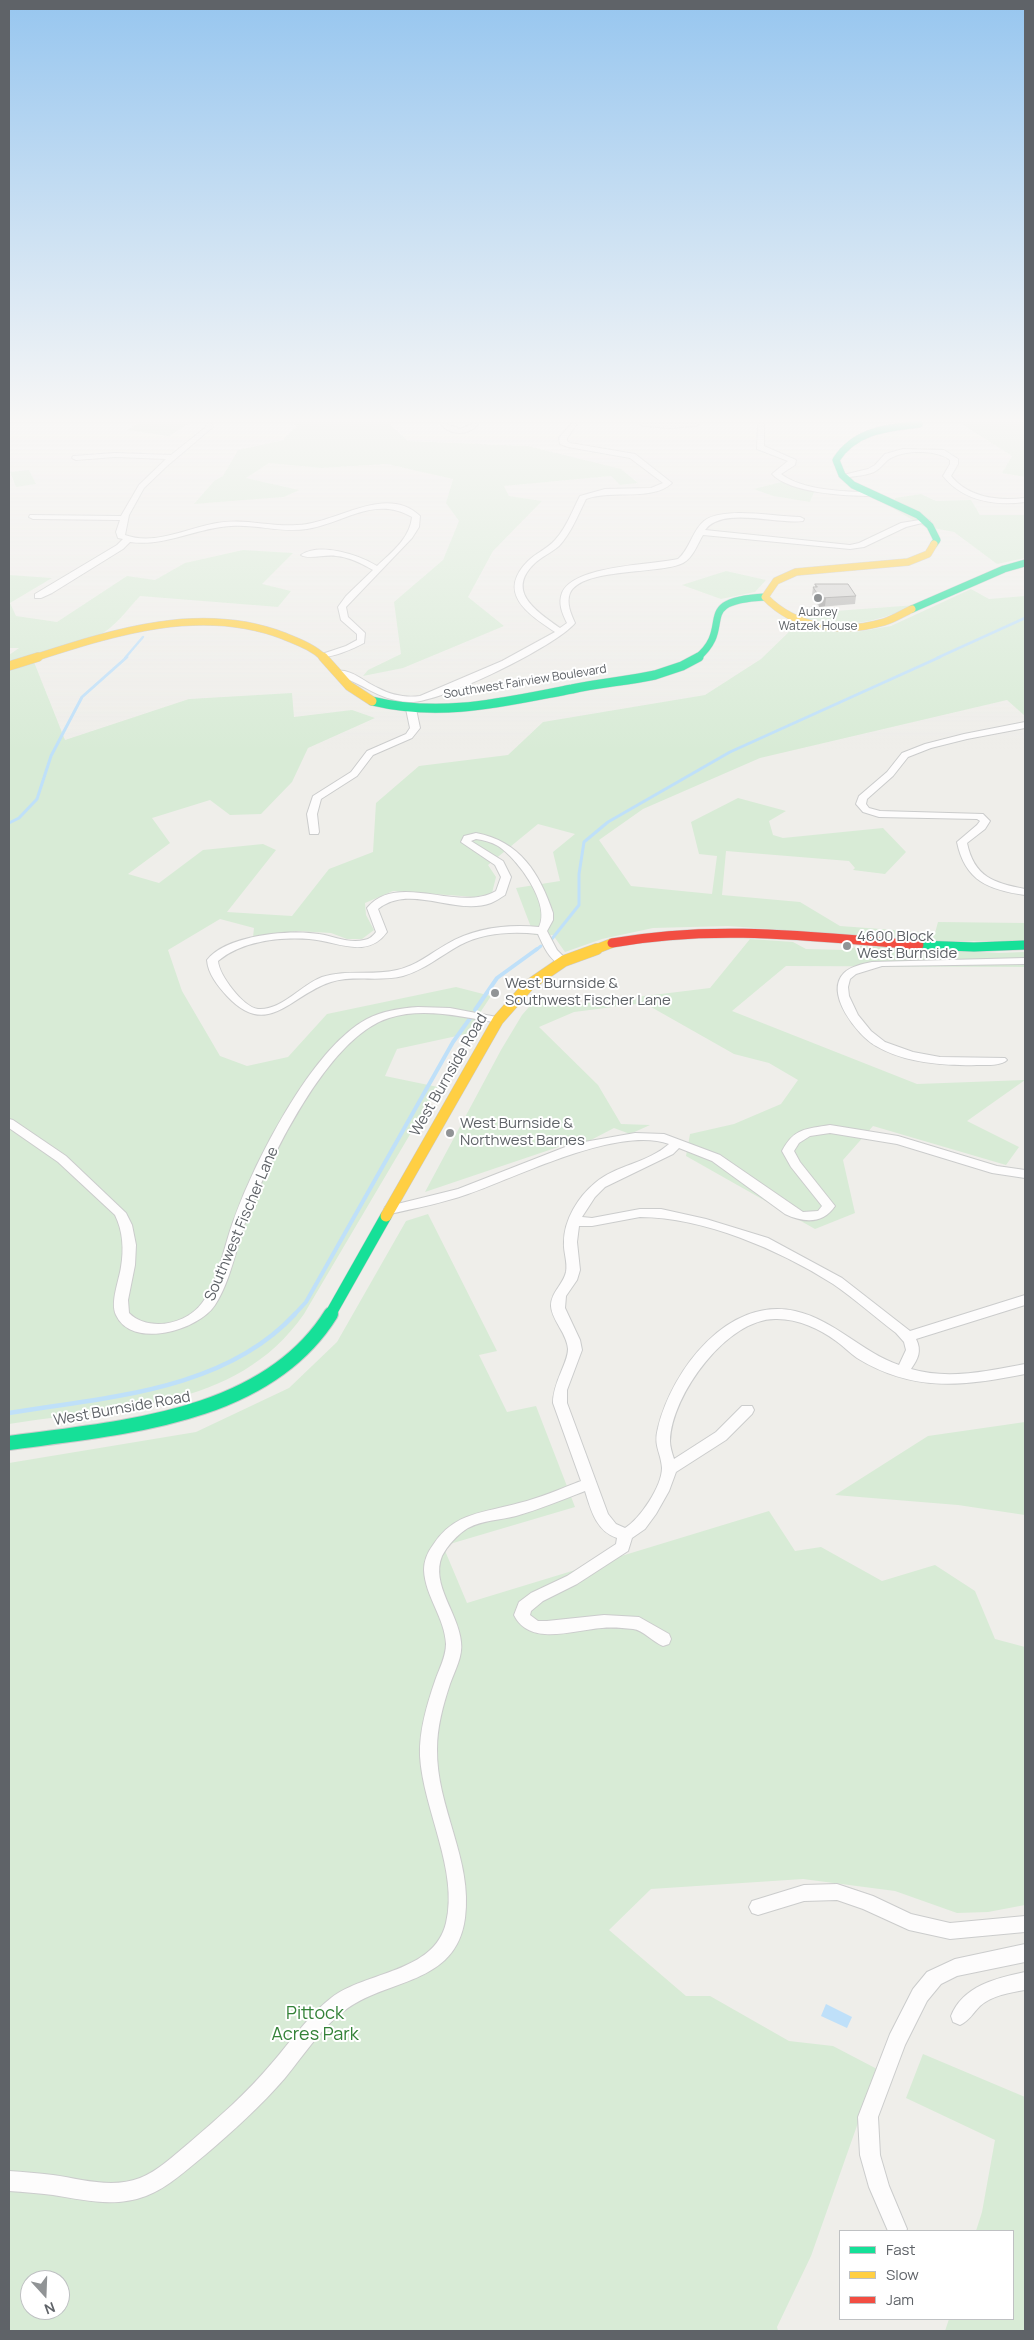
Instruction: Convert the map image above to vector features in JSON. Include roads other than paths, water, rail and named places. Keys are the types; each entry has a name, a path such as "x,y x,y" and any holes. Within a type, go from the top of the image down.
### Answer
{"main road":[{"path":"935,533 937,540 932,550 924,555 892,564 816,568 791,573 771,584 765,597 777,611 800,622 838,627 869,625 886,621 1004,569 1025,563"},
{"name":"Southwest Fairview Boulevard","path":"9,666 112,633 146,626 182,623 225,624 261,629 296,640 323,655 350,690 363,696 387,705 411,709 438,710 625,679 679,668 700,658 711,647 717,611 721,605 745,598 765,597"},
{"name":"West Burnside Road","path":"9,1443 155,1422 191,1413 234,1398 273,1377 308,1346 324,1324 498,1020 527,986 564,962 594,948 630,938 696,929 952,946 1025,945"}],"street":[{"path":"120,533 121,536 128,539 154,540 184,533"},
{"path":"323,655 349,648 361,641 361,633 344,618 342,607 405,542 410,533"},
{"path":"561,633 524,605 519,596 518,581 528,565 555,545 562,533"},
{"path":"338,673 356,677 382,694 418,699 441,691 549,641 561,633 571,623 565,609 565,600 568,590 575,583 591,577 637,567 681,562 700,533"},
{"path":"712,533 850,548 862,545 887,533"},
{"path":"38,596 112,552 128,539"},
{"path":"305,555 342,553 366,562 378,570"},
{"path":"314,832 312,814 316,798 354,774 370,753 409,736 415,728 411,709"},
{"path":"1025,725 967,736 928,746 905,755 890,774 862,798 861,804 866,810 879,814 980,816 985,821 981,827 962,842 964,854 970,868 981,880 1025,892"},
{"path":"476,836 486,836 520,858 547,909 548,920 542,931 523,929 470,937 456,943 421,966 408,971 386,976 330,979 284,1004 256,1012 246,1009 242,1005 212,970 211,965 212,960 225,950 275,938 310,936 355,944 372,941 382,932 372,908 375,903 392,896 478,902 494,899 504,889 506,877 499,863 466,842 468,838 476,836"},
{"path":"542,931 552,952 564,962"},
{"path":"1001,1060 970,1063 931,1059 881,1044 860,1028 842,988 845,979 850,974 868,965 882,963 1025,961"},
{"name":"Southwest Fischer Lane","path":"9,1122 62,1158 120,1213 126,1225 129,1245 121,1300 122,1314 138,1327 166,1328 198,1315 211,1299 241,1218 272,1148 319,1073 346,1037 372,1020 404,1012 444,1010 498,1020"},
{"path":"390,1210 462,1192 577,1147 598,1142 651,1137 678,1143 716,1158 790,1211 810,1217 822,1214 829,1206 795,1164 788,1151 794,1140 807,1133 830,1129 856,1132 898,1140 996,1170 1025,1174"},
{"path":"678,1143 669,1151 601,1184 590,1194 573,1220 570,1242 573,1270 570,1280 559,1296 558,1308 573,1340 575,1350 560,1390 560,1403 588,1484 605,1522 618,1533 625,1534 635,1529 644,1520 660,1494 670,1469 707,1446 737,1423 747,1410"},
{"path":"573,1220 592,1222 640,1213 661,1213 706,1223 763,1241 837,1281 890,1320 908,1337 913,1349 913,1358 902,1371"},
{"path":"908,1337 1025,1300"},
{"path":"670,1469 662,1440 672,1406 687,1376 714,1342 742,1323 757,1316 779,1312 809,1320 838,1335 866,1357 930,1380 945,1380 1025,1369"},
{"path":"9,2181 60,2186 99,2194 118,2194 136,2190 164,2176 257,2096 312,2030 339,2002 362,1990 417,1970 432,1961 447,1945 455,1924 457,1910 456,1877 431,1785 428,1749 442,1682 453,1655 453,1638 445,1610 431,1576 431,1564 436,1551 462,1525 525,1508 588,1484"},
{"path":"625,1534 623,1548 589,1570 537,1597 525,1606 522,1615 526,1622 536,1627 547,1628 604,1621 639,1623 663,1638"},
{"path":"758,1907 804,1893 837,1892 867,1902 909,1922 950,1931 1025,1924"},
{"path":"897,2229 879,2187 870,2155 868,2117 898,2041 920,1995 934,1978 955,1968 1025,1953"},
{"path":"960,2016 968,2003 985,1992 1007,1984 1025,1981"}],"water":[{"path":"826,2004 852,2017 847,2028 821,2016"}],"waterway":[{"path":"937,658 1025,618"},
{"path":"125,658 143,637"},
{"path":"9,823 19,818 37,799 51,756 82,697 127,657"},
{"path":"551,940 579,905 579,874 584,842 608,822 730,752 940,657"},
{"path":"536,950 541,946"},
{"path":"475,1010 497,978 537,949"},
{"path":"295,1314 306,1302 453,1042 471,1017"},
{"path":"9,1413 124,1395 199,1375 234,1360 266,1340 295,1314"}],"place":[{"name":"Aubrey Watzek House","path":"818,598"},
{"name":"4600 Block West Burnside","path":"847,946"},
{"name":"West Burnside & Southwest Fischer Lane","path":"495,993"},
{"name":"West Burnside & Northwest Barnes","path":"450,1133"}],"park label":[{"name":"Pittock Acres Park","path":"315,2024"}]}
